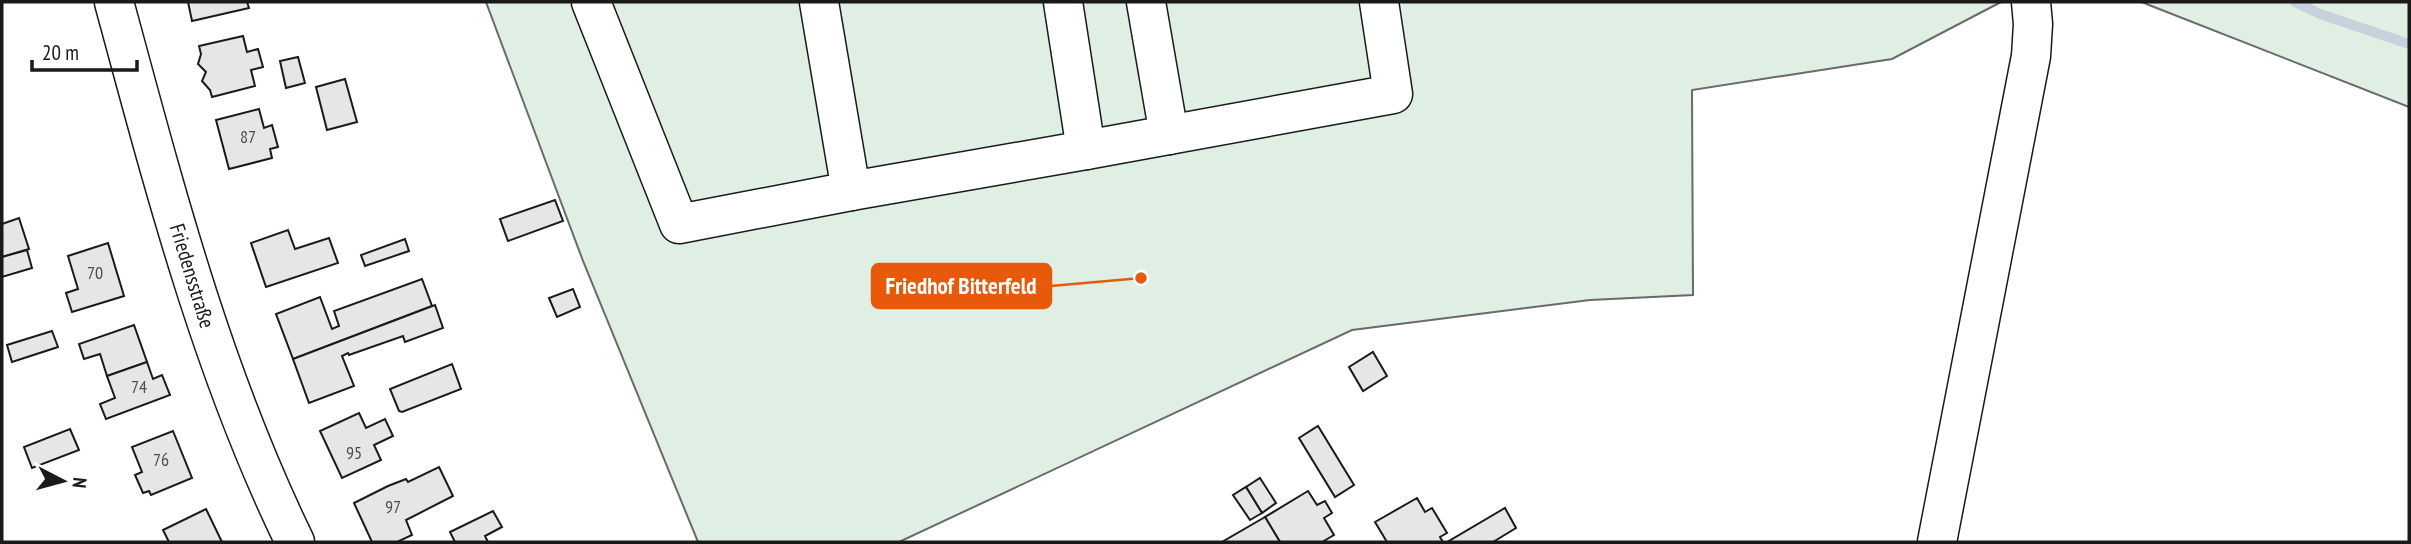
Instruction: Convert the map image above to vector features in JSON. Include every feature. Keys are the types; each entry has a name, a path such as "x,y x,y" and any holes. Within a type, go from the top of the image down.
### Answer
{"street":[{"name":"Friedensstraße","path":"114,2 198,302 232,397 274,500 295,542"},
{"path":"591,2 679,224 1393,94 1379,2"},
{"path":"819,2 851,191"},
{"path":"1063,2 1086,150"},
{"path":"1146,2 1169,135"},
{"path":"1937,542 2031,57 2031,2"}],"green space":[{"path":"486,2 2001,2 1892,59 1692,90 1693,295 1590,300 1352,330 899,542 698,542 583,261"},
{"path":"2142,2 2409,2 2409,107 2149,5"}],"building":[{"path":"188,2 247,2 249,8 192,21"},
{"path":"243,36 247,52 258,49 263,67 251,70 255,86 212,97 202,81 206,72 198,64 201,54 199,46"},
{"path":"298,57 305,83 286,88 280,61"},
{"path":"345,79 357,122 327,130 316,87"},
{"path":"259,109 264,128 272,125 278,147 270,149 272,158 229,169 216,120"},
{"path":"555,200 563,221 508,241 500,219"},
{"path":"19,218 29,249 2,257 2,224"},
{"path":"288,230 295,249 329,238 338,263 266,287 251,243"},
{"path":"405,239 409,251 365,266 361,255"},
{"path":"108,243 124,296 72,312 66,293 78,289 68,256"},
{"path":"27,250 32,268 2,277 2,257"},
{"path":"422,279 432,306 293,359 276,314 320,297 332,329 339,326 334,311"},
{"path":"573,289 580,307 557,317 549,298"},
{"path":"435,305 443,328 405,342 403,336 342,356 354,386 309,403 293,359"},
{"path":"134,325 147,362 107,376 100,354 84,359 79,344"},
{"path":"52,331 58,347 12,362 7,345"},
{"path":"1373,352 1387,376 1363,391 1349,367"},
{"path":"147,362 153,379 162,375 170,395 106,419 100,404 115,398 107,376"},
{"path":"452,364 461,389 399,411 390,389"},
{"path":"359,413 366,428 385,419 393,436 374,445 381,460 342,478 320,431"},
{"path":"1318,426 1354,485 1335,497 1299,438"},
{"path":"70,429 79,450 32,468 24,447"},
{"path":"173,431 192,478 151,495 149,491 143,493 135,475 142,472 132,447"},
{"path":"439,467 453,496 406,520 412,535 397,542 372,542 354,503 388,486 406,479 408,482"},
{"path":"1260,478 1276,503 1262,513 1246,487"},
{"path":"1246,487 1262,513 1250,520 1233,495"},
{"path":"1308,491 1317,505 1325,501 1332,513 1324,518 1334,535 1322,542 1280,542 1265,517"},
{"path":"1417,498 1425,512 1432,508 1447,533 1440,537 1443,542 1387,542 1375,522"},
{"path":"1505,508 1516,528 1493,542 1449,541"},
{"path":"206,509 222,542 169,542 163,530"},
{"path":"493,511 502,527 485,536 488,542 455,542 450,532"},
{"path":"1265,517 1280,542 1222,542"}],"waterway":[{"path":"2295,2 2320,14 2409,44"}],"place":[{"name":"Friedhof Bitterfeld","path":"1141,278"}]}
